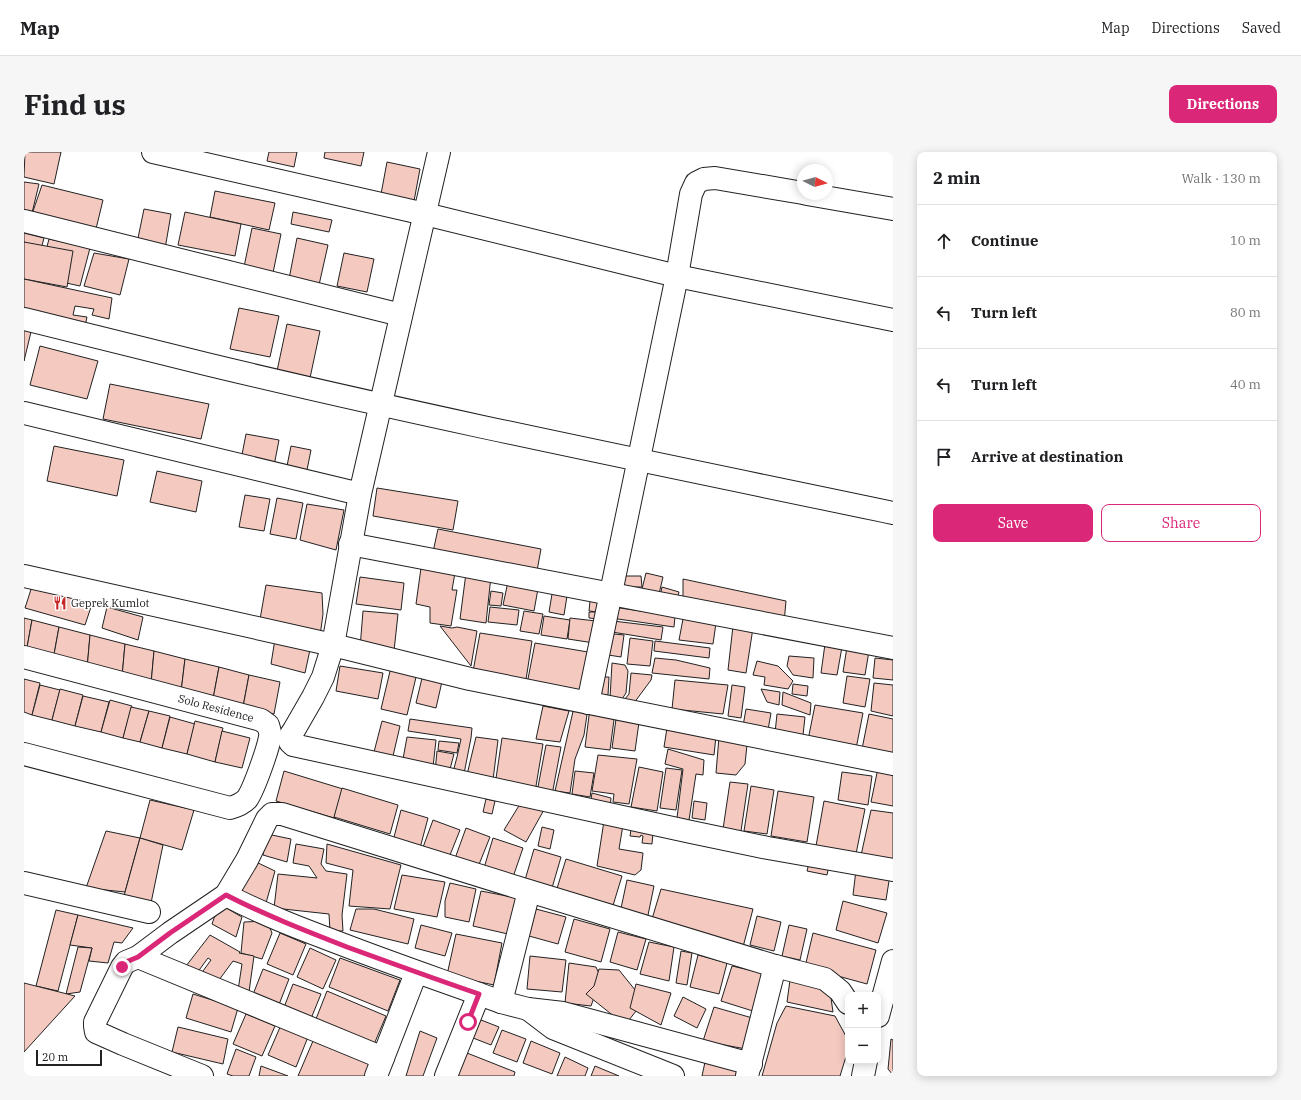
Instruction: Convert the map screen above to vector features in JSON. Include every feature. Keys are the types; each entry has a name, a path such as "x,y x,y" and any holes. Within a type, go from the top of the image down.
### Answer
{"street":[{"path":"154,152 425,214 677,276 893,320"},
{"path":"439,152 360,494 333,645 323,677 290,736 290,742 293,745 690,832 768,848 893,870"},
{"path":"588,703 677,276 691,194 696,183 704,179 715,178 797,192"},
{"path":"833,199 893,209"},
{"path":"24,221 401,315"},
{"path":"24,319 207,364 381,404 893,513"},
{"path":"24,413 360,494"},
{"path":"350,544 893,648"},
{"path":"24,576 333,645 470,679 893,764"},
{"name":"Solo Residence","path":"24,657 261,720 268,725 271,735 251,793 246,800 238,806 230,808 24,754"},
{"path":"202,1076 96,1032 94,1026 95,1022 122,967 126,962 138,957 226,895 247,860 267,819 272,814 282,814 775,966 825,979 840,991 845,998"},
{"path":"24,883 150,912"},
{"path":"501,1002 529,891"},
{"path":"226,895 290,925 416,973 501,1002 528,1009 562,1013 749,1070 775,966"},
{"path":"138,957 380,1067 416,973"},
{"path":"881,1005 893,961"},
{"path":"446,1076 479,994"},
{"path":"528,1009 553,1028 674,1076"}],"building":[{"path":"25,152 61,152 54,184 24,177"},
{"path":"269,152 297,152 294,167 267,161"},
{"path":"325,152 364,152 361,166 324,158"},
{"path":"387,162 420,169 414,201 381,194"},
{"path":"24,182 39,184 31,217 24,215"},
{"path":"42,185 103,200 95,233 31,217"},
{"path":"215,191 275,203 269,230 210,217"},
{"path":"144,209 171,214 165,249 137,243"},
{"path":"185,212 241,224 235,256 178,245"},
{"path":"293,212 332,220 329,232 291,224"},
{"path":"252,228 281,234 273,273 244,267"},
{"path":"24,233 44,238 34,276 24,274"},
{"path":"297,238 328,245 319,285 289,279"},
{"path":"49,239 90,248 80,286 39,277"},
{"path":"24,242 73,251 67,287 24,279"},
{"path":"94,253 129,259 120,295 84,286"},
{"path":"344,253 374,259 367,292 337,286"},
{"path":"24,279 112,298 109,319 92,315 94,309 75,306 73,315 87,317 84,331 24,314"},
{"path":"239,308 279,316 270,357 230,349"},
{"path":"287,324 320,331 310,378 277,371"},
{"path":"24,330 31,332 24,361"},
{"path":"40,346 98,361 87,399 30,385"},
{"path":"110,384 209,404 201,439 103,419"},
{"path":"246,434 279,440 273,471 240,465"},
{"path":"54,446 124,460 117,496 47,481"},
{"path":"291,446 311,450 305,480 285,476"},
{"path":"157,471 202,481 196,512 150,502"},
{"path":"377,488 458,501 453,530 373,516"},
{"path":"245,495 270,499 264,531 239,527"},
{"path":"277,498 303,503 296,539 270,534"},
{"path":"307,504 344,510 336,550 300,540"},
{"path":"438,529 541,549 537,571 433,552"},
{"path":"456,567 452,590 457,590 451,626 430,623 430,607 416,604 421,568"},
{"path":"466,573 491,576 486,623 460,619"},
{"path":"646,573 663,577 659,594 642,589"},
{"path":"616,576 641,576 642,587 616,587"},
{"path":"360,577 404,583 401,610 356,604"},
{"path":"509,577 539,583 534,611 503,605"},
{"path":"683,579 786,601 784,623 683,603"},
{"name":"Geprek Kumlot","path":"33,583 94,598 85,625 25,608"},
{"path":"266,585 322,593 323,614 320,636 259,625"},
{"path":"662,587 679,592 677,601 660,596"},
{"path":"491,591 503,593 501,606 489,605"},
{"path":"552,594 567,596 564,615 549,612"},
{"path":"590,601 605,603 598,619 589,618 589,612 598,612 589,611"},
{"path":"107,607 143,617 138,640 102,628"},
{"path":"490,607 519,610 517,625 488,622"},
{"path":"613,607 675,616 674,627 611,618"},
{"path":"363,611 398,614 394,651 360,648"},
{"path":"524,611 543,614 539,634 520,631"},
{"path":"544,616 570,620 567,639 541,635"},
{"path":"24,618 32,620 26,653 24,653"},
{"path":"570,618 596,621 594,643 568,639"},
{"path":"683,619 716,623 713,644 679,640"},
{"path":"32,620 59,627 53,660 26,653"},
{"path":"613,621 663,627 661,640 612,632"},
{"path":"440,626 452,628 457,627 477,631 471,666"},
{"path":"733,626 753,628 746,673 728,670"},
{"path":"59,627 90,635 87,669 53,660"},
{"path":"480,633 532,641 525,686 472,677"},
{"path":"605,633 624,635 621,657 602,654"},
{"path":"90,635 125,644 122,677 87,669"},
{"path":"630,638 653,641 650,666 627,664"},
{"path":"275,639 311,645 305,673 271,664"},
{"path":"655,641 710,648 709,658 654,651"},
{"path":"535,643 588,652 581,693 527,684"},
{"path":"125,644 154,651 151,684 122,677"},
{"path":"825,644 842,647 837,675 821,673"},
{"path":"847,647 869,651 865,675 843,672"},
{"path":"154,651 185,659 181,692 151,684"},
{"path":"789,656 814,658 813,678 793,675 787,666"},
{"path":"655,658 676,660 710,668 709,679 652,673"},
{"path":"875,658 893,660 893,680 873,678"},
{"path":"185,659 219,667 213,699 181,692"},
{"path":"757,661 778,666 793,681 788,689 764,685 765,677 753,675"},
{"path":"612,663 625,665 628,671 626,693 622,699 610,698"},
{"path":"340,666 383,673 378,699 336,691"},
{"path":"219,667 249,675 243,707 213,699"},
{"path":"391,667 417,673 407,715 381,709"},
{"path":"631,673 652,675 651,680 634,703 621,704 629,694"},
{"path":"423,674 443,677 436,708 416,703"},
{"path":"249,675 280,682 274,714 243,707"},
{"path":"847,676 870,679 865,707 843,703"},
{"path":"597,677 609,677 608,695 595,694"},
{"path":"24,679 40,683 32,715 24,712"},
{"path":"675,680 728,685 723,714 672,709"},
{"path":"874,683 893,685 893,716 871,711"},
{"path":"793,684 808,686 807,696 792,694"},
{"path":"40,685 60,690 52,720 32,715"},
{"path":"732,685 745,687 741,718 728,716"},
{"path":"60,689 83,695 75,726 52,720"},
{"path":"761,689 780,692 779,705 767,702"},
{"path":"783,692 811,703 810,715 782,705"},
{"path":"83,696 109,702 101,732 75,726"},
{"path":"110,700 132,706 123,738 101,732"},
{"path":"815,705 863,713 856,749 808,740"},
{"path":"543,706 569,711 560,742 536,739"},
{"path":"131,707 149,711 140,742 123,738"},
{"path":"574,707 588,708 584,735 575,759 570,793 555,791"},
{"path":"590,708 615,712 610,750 585,747"},
{"path":"746,709 771,713 768,730 743,726"},
{"path":"149,711 170,716 162,748 140,742"},
{"path":"617,712 640,715 635,751 612,748"},
{"path":"777,714 805,717 803,735 775,733"},
{"path":"869,714 893,719 893,755 862,749"},
{"path":"170,717 195,724 187,754 162,748"},
{"path":"410,719 472,728 463,779 452,776 461,739 408,731"},
{"path":"195,721 223,728 215,762 187,754"},
{"path":"382,721 400,726 393,756 374,752"},
{"path":"667,728 716,736 714,755 664,747"},
{"path":"222,731 250,738 242,768 215,762"},
{"path":"407,737 436,740 433,767 403,759"},
{"path":"476,737 498,740 493,780 466,779"},
{"path":"719,737 747,745 745,764 736,775 716,773"},
{"path":"502,738 543,744 535,792 495,785"},
{"path":"439,741 459,743 457,753 438,750"},
{"path":"546,745 561,747 552,795 537,792"},
{"path":"668,749 704,760 703,775 696,774 689,820 677,818 683,769 665,764"},
{"path":"437,751 454,754 449,773 435,772"},
{"path":"598,755 637,759 629,804 613,802 614,794 592,791"},
{"path":"639,767 663,772 657,811 631,807"},
{"path":"666,768 682,770 676,810 660,808"},
{"path":"878,768 893,771 893,806 871,802"},
{"path":"284,771 343,789 334,818 276,801"},
{"path":"575,771 594,773 590,797 572,794"},
{"path":"842,772 872,776 868,805 838,800"},
{"path":"730,782 748,784 741,831 723,829"},
{"path":"751,786 774,790 767,834 744,831"},
{"path":"342,788 398,805 390,834 334,817"},
{"path":"778,791 814,797 807,842 771,836"},
{"path":"592,793 611,798 610,808 590,805"},
{"path":"486,799 495,801 492,814 483,812"},
{"path":"150,800 194,810 182,850 140,838"},
{"path":"694,801 707,803 705,820 692,818"},
{"path":"824,801 865,809 856,854 816,846"},
{"path":"520,804 545,808 526,842 504,830"},
{"path":"401,810 428,818 420,848 393,841"},
{"path":"871,810 893,813 893,867 860,860"},
{"path":"433,820 460,830 448,860 422,850"},
{"path":"604,821 623,825 619,849 643,853 641,870 635,875 597,866"},
{"path":"632,823 653,833 652,844 642,843 643,836 641,835 640,837 630,836"},
{"path":"542,827 554,830 550,849 538,846"},
{"path":"466,828 490,837 476,872 453,864"},
{"path":"106,831 140,838 125,892 86,888"},
{"path":"267,834 291,839 287,862 263,855"},
{"path":"140,838 163,845 151,903 122,903"},
{"path":"493,838 523,848 513,877 484,868"},
{"path":"296,844 324,849 321,864 326,871 347,874 342,915 343,931 330,931 329,914 274,908 278,874 317,878 309,866 293,863"},
{"path":"327,844 401,865 390,909 349,906 353,870 326,863"},
{"path":"534,849 561,857 552,888 525,880"},
{"path":"566,859 622,876 611,912 555,895"},
{"path":"254,861 275,871 266,903 240,894"},
{"path":"809,863 829,866 827,875 807,871"},
{"path":"856,870 885,874 889,881 886,900 853,895"},
{"path":"402,875 445,882 437,917 394,909"},
{"path":"627,880 654,886 647,920 620,913"},
{"path":"450,883 476,889 469,922 445,917 445,901"},
{"path":"661,889 753,909 743,947 652,919"},
{"path":"481,891 517,898 508,934 473,926"},
{"path":"843,901 887,913 878,943 836,930"},
{"path":"219,904 242,917 236,937 212,924"},
{"path":"356,909 374,909 414,919 408,944 350,930"},
{"path":"536,909 566,917 558,944 529,936"},
{"path":"56,910 78,915 58,991 36,986"},
{"path":"78,915 133,928 122,943 114,942 108,963 89,961 92,948 70,945"},
{"path":"757,916 781,922 774,951 750,945"},
{"path":"574,919 610,929 601,962 565,952"},
{"path":"267,921 272,933 262,959 241,953 244,922"},
{"path":"421,925 452,933 445,956 415,948"},
{"path":"789,925 807,929 800,960 782,956"},
{"path":"618,932 646,939 637,970 610,962"},
{"path":"280,933 306,944 293,975 267,964"},
{"path":"813,933 876,950 867,984 805,967"},
{"path":"456,934 502,943 494,985 447,975"},
{"path":"210,935 240,952 239,953 254,956 248,999 237,997 242,964 233,961 219,980 209,977 203,971 211,960 208,958 197,973 186,966"},
{"path":"649,942 674,947 669,981 640,974"},
{"path":"78,947 92,948 80,992 66,994"},
{"path":"310,948 336,960 323,989 297,977"},
{"path":"681,951 692,953 687,985 676,983"},
{"path":"698,955 727,963 719,994 690,987"},
{"path":"530,956 566,960 562,992 527,989"},
{"path":"340,958 400,980 388,1011 329,987"},
{"path":"569,963 596,967 601,978 591,1006 565,1003"},
{"path":"732,966 766,974 756,1012 721,1001"},
{"path":"263,969 289,979 278,1007 252,997"},
{"path":"599,969 619,970 644,1001 625,1025 586,994 594,986"},
{"path":"790,980 830,991 833,1012 787,1002"},
{"path":"24,983 75,996 24,1052"},
{"path":"293,984 321,994 310,1021 283,1010"},
{"path":"636,984 671,993 661,1025 630,1008"},
{"path":"327,991 386,1016 372,1049 314,1024"},
{"path":"193,994 238,1008 231,1032 186,1018"},
{"path":"683,997 706,1009 697,1028 674,1016"},
{"path":"786,1006 835,1016 845,1034 845,1060 840,1076 762,1076 777,1023"},
{"path":"714,1007 756,1019 746,1049 703,1041"},
{"path":"246,1014 275,1026 262,1056 233,1044"},
{"path":"476,1018 499,1027 491,1045 468,1036"},
{"path":"281,1025 308,1037 296,1067 268,1055"},
{"path":"178,1027 228,1039 223,1064 172,1052"},
{"path":"502,1030 526,1039 517,1062 493,1053"},
{"path":"420,1031 437,1038 423,1076 406,1076"},
{"path":"891,1039 893,1040 893,1075 888,1069"},
{"path":"313,1041 369,1064 365,1076 298,1076"},
{"path":"531,1041 560,1053 552,1074 523,1063"},
{"path":"236,1049 256,1057 249,1076 233,1076 227,1074"},
{"path":"462,1051 515,1072 514,1076 458,1076 454,1074"},
{"path":"565,1057 588,1068 585,1076 557,1076"},
{"path":"705,1062 737,1070 736,1076 702,1076"},
{"path":"261,1066 288,1076 259,1076"},
{"path":"595,1066 619,1076 591,1076"}],"place":[{"name":"Geprek Kumlot","path":"60,603"}],"route":[{"path":"122,967 126,962 138,957 226,895 290,925 416,973 479,994 468,1022"}]}
